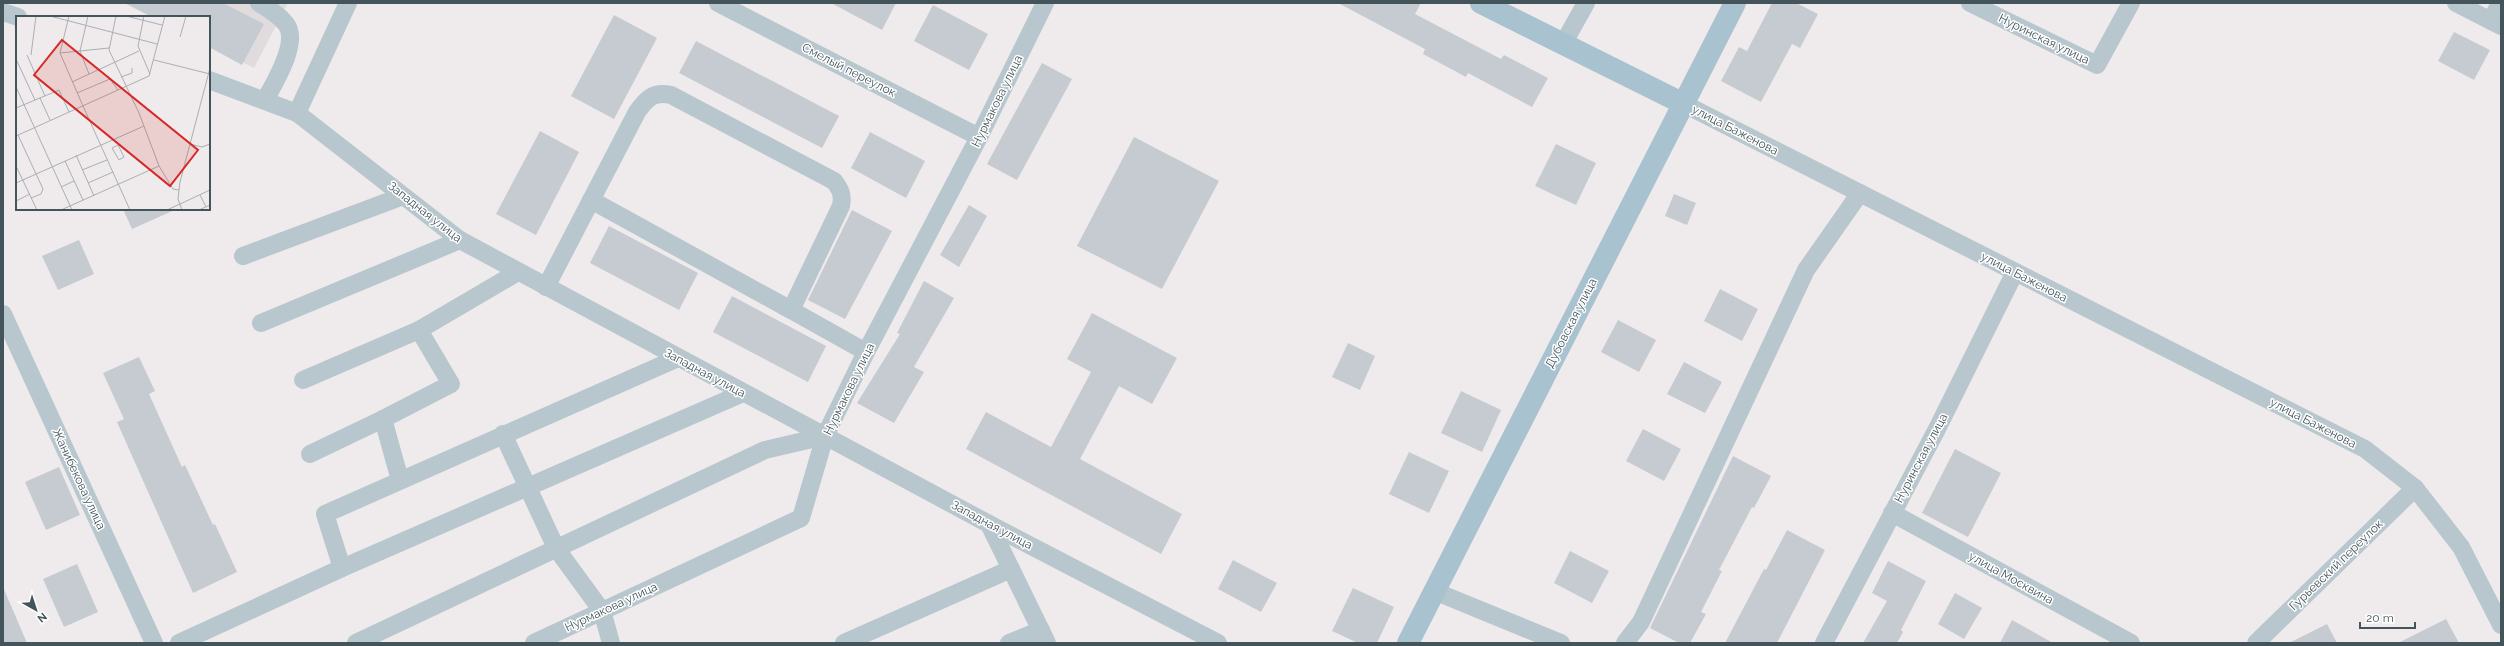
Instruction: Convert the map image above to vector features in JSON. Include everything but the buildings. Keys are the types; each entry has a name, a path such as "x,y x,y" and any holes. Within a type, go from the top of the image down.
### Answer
{"main road":[{"name":"улица Баженова","path":"1481,3 1684,104"},
{"name":"Дубовская улица","path":"1408,643 1735,3"}],"street":[{"path":"259,3 274,12 287,26 290,47 281,73 265,100"},
{"path":"297,113 348,3"},
{"name":"Смелый переулок","path":"718,3 979,137"},
{"name":"Нурмакова улица","path":"534,643 802,518 825,436 866,352 979,137 1045,3"},
{"path":"1563,44 1586,3"},
{"name":"Нуринская улица","path":"1970,3 2097,65 2131,3"},
{"path":"2456,3 2496,23 2500,3"},
{"path":"3,12 16,16"},
{"name":"Западная улица","path":"210,80 297,113 460,240 989,524 1218,643"},
{"path":"546,287 637,112 647,98 660,92 671,95 834,181 840,188 843,197 841,206 791,310"},
{"name":"улица Баженова","path":"1684,104 2365,449 2415,488 2461,547 2501,625"},
{"path":"1625,643 1641,622 1806,270 1860,193"},
{"path":"243,256 404,196"},
{"path":"591,200 866,352"},
{"path":"261,323 460,240"},
{"path":"303,380 419,330 518,272"},
{"name":"Нуринская улица","path":"1824,643 1937,429 2015,272"},
{"name":"Жанибекова улица","path":"3,314 148,641"},
{"path":"310,454 383,419 450,384 419,330"},
{"path":"342,568 325,514 503,434 678,358"},
{"path":"179,643 342,568 744,393"},
{"path":"383,419 400,480"},
{"path":"503,434 556,548 602,611 611,643"},
{"path":"356,643 765,450 825,436"},
{"name":"Гурьевский переулок","path":"2256,643 2415,488"},
{"name":"улица Москвина","path":"1892,513 2131,643"},
{"path":"989,524 1044,636 1009,643"},
{"path":"844,643 1011,569"},
{"path":"1434,591 1561,643"}],"shaded area":[{"path":"124,3 288,3 254,68 210,46 210,16 150,16"}]}
